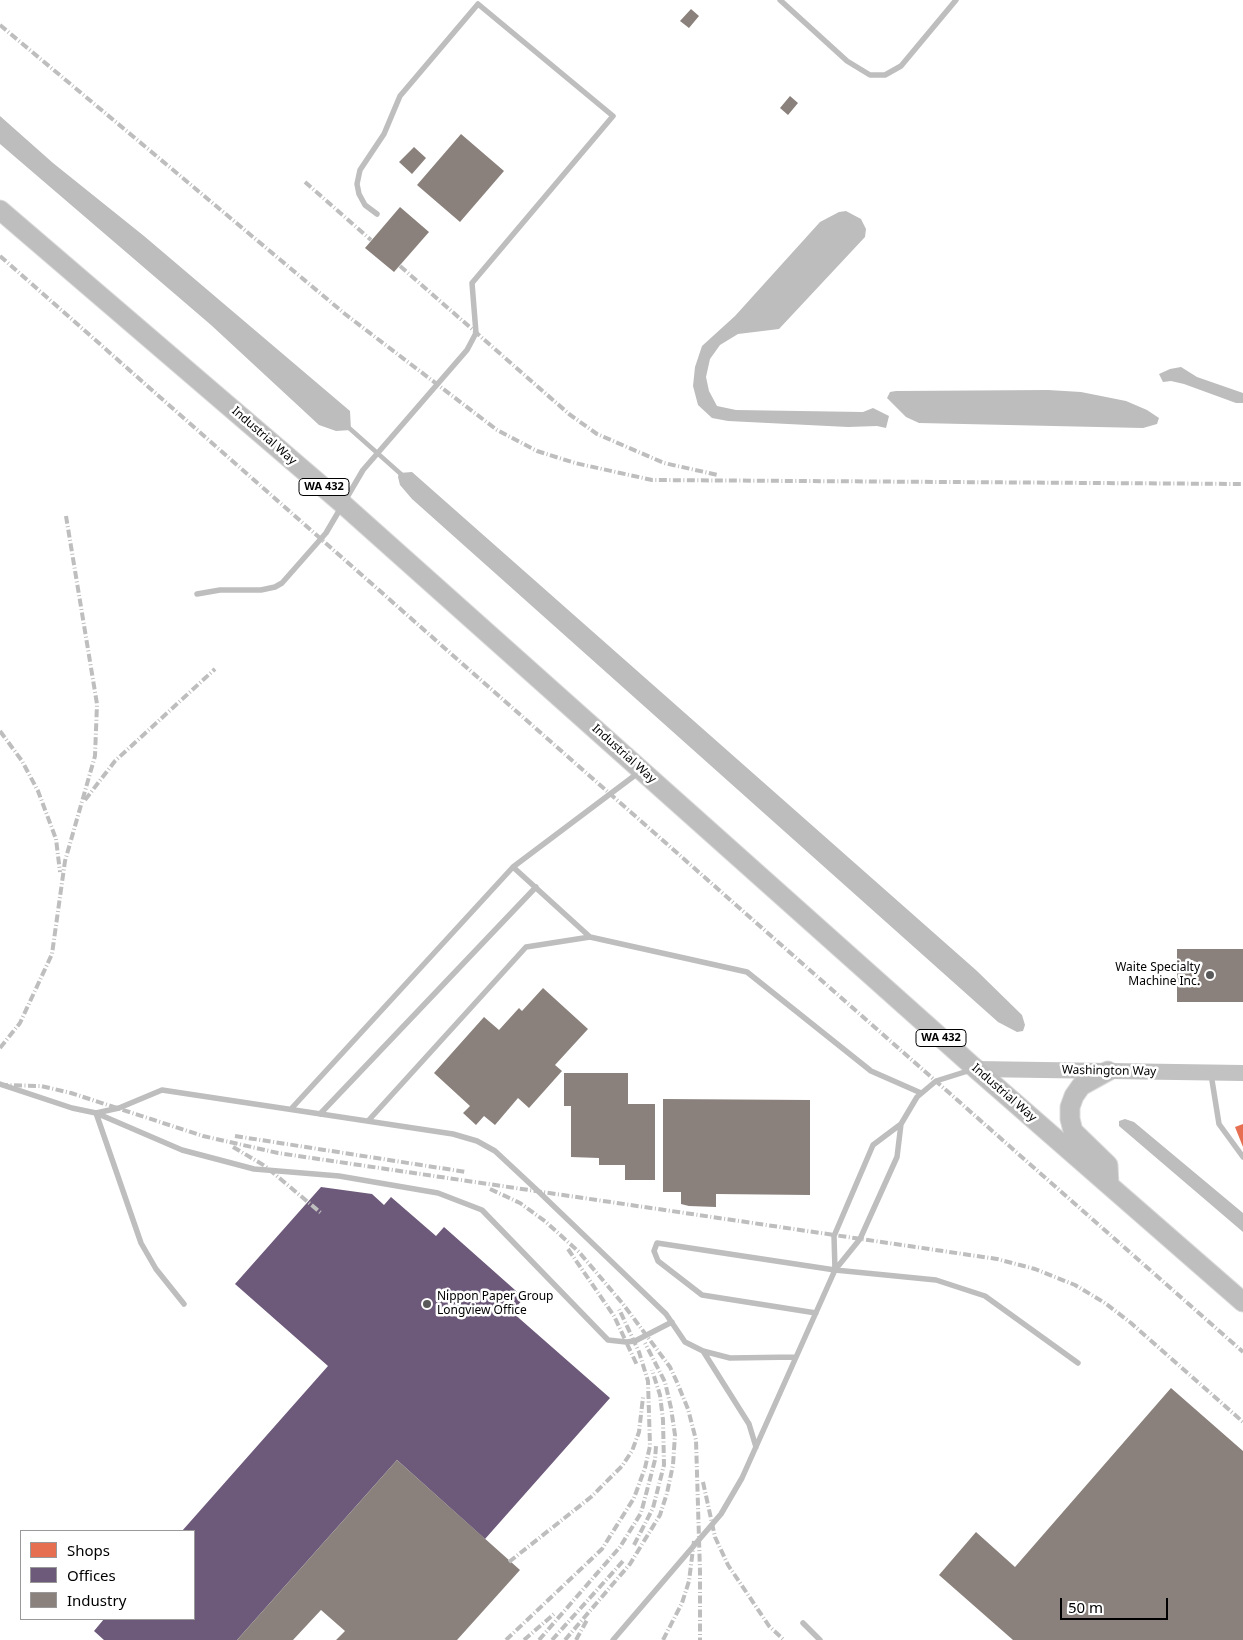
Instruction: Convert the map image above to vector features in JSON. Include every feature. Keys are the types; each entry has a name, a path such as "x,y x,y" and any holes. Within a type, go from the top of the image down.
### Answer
{"main road":[{"name":"Industrial Way","path":"0,210 344,505 976,1068 1243,1302"},
{"name":"Washington Way","path":"976,1068 1243,1073"},
{"path":"1108,1071 1081,1086 1074,1096 1070,1107 1070,1119 1073,1131 1108,1165 1109,1185"}],"lane":[{"path":"780,0 847,61 870,75 886,75 901,66 956,0"},
{"path":"198,594 220,590 268,589 282,583 326,533 363,470 467,350 476,332 472,283 612,116 478,4 400,96 384,134 360,170 357,184 358,194 365,205 377,214"},
{"path":"291,1109 513,867 642,770"},
{"path":"513,867 590,937"},
{"path":"320,1114 536,887"},
{"path":"368,1121 526,947 590,937 747,972 871,1071 921,1093"},
{"path":"835,1270 834,1236 873,1145 901,1124 921,1093 936,1081 976,1068"},
{"path":"1211,1072 1218,1124 1243,1157"},
{"path":"0,1084 72,1108 96,1113 182,1150 254,1169 339,1176 438,1193 482,1210 608,1340 635,1341 672,1322"},
{"path":"96,1113 119,1108 162,1090 453,1134 477,1142 495,1151 666,1314 685,1342 703,1351 730,1358 796,1357"},
{"path":"96,1113 141,1243 156,1269 184,1304"},
{"path":"613,1640 721,1514 742,1478 835,1270 860,1239 897,1157 901,1124"},
{"path":"816,1313 702,1295 658,1261 654,1251 657,1243 835,1270 936,1280 986,1296 1078,1363"},
{"path":"703,1351 749,1424 756,1447"},
{"path":"803,1623 820,1640"}],"shaded area":[{"path":"0,116 53,163 144,236 350,411 351,430 336,431 319,425 211,325 0,144"},
{"path":"846,211 861,219 866,229 865,237 779,329 738,334 720,345 710,359 706,377 709,391 717,406 736,410 863,412 873,408 889,416 886,428 877,426 848,427 728,421 712,418 698,405 693,386 695,367 702,346 735,316 820,222 839,212"},
{"path":"1181,367 1197,377 1243,393 1243,403 1236,403 1184,384 1171,381 1163,382 1159,374"},
{"path":"1048,390 1081,392 1126,401 1147,410 1159,418 1157,424 1143,428 919,423 906,417 887,398 890,392 896,391"},
{"path":"412,472 977,971 1022,1015 1025,1025 1023,1031 1017,1032 998,1022 412,499 400,485 398,477 399,473"},
{"path":"1125,1119 1134,1122 1243,1213 1243,1232 1119,1126 1119,1121"}],"building: Shops":[{"path":"1243,1124 1243,1147 1235,1127"}],"building: Offices":[{"path":"321,1187 372,1194 384,1205 391,1197 436,1236 444,1227 524,1298 512,1312 610,1398 485,1539 397,1460 237,1640 104,1640 94,1631 103,1620 195,1620 195,1530 183,1530 328,1366 235,1284"}],"building: Industry":[{"path":"691,9 699,16 689,28 680,21"},
{"path":"790,96 798,103 788,115 780,108"},
{"path":"461,134 504,171 460,222 417,185"},
{"path":"414,147 426,158 412,174 399,162"},
{"path":"400,207 429,232 394,272 365,248"},
{"name":"Waite Specialty Machine Inc.","path":"1177,949 1243,949 1243,1002 1177,1002"},
{"path":"543,988 588,1029 555,1065 562,1071 529,1108 518,1098 495,1125 484,1116 476,1125 463,1113 470,1106 434,1073 484,1017 499,1030 519,1008 522,1011"},
{"path":"564,1073 628,1073 628,1104 655,1104 655,1180 625,1180 625,1165 599,1165 599,1158 571,1157 571,1106 564,1106"},
{"path":"663,1099 810,1100 810,1195 716,1194 716,1207 681,1204 681,1192 663,1192"},
{"path":"1171,1388 1243,1451 1243,1640 1013,1640 939,1575 976,1532 1015,1567"},
{"path":"397,1460 520,1570 457,1640 336,1640 345,1631 321,1610 293,1640 237,1640"}],"waterway":[{"path":"348,427 402,475"}],"railway":[{"path":"0,25 345,314 497,430 537,451 575,463 652,480 1243,484"},
{"path":"305,182 371,240"},
{"path":"0,256 1243,1352"},
{"path":"400,266 569,414 597,434 664,463 718,475"},
{"path":"0,1048 20,1023 52,954 65,861 95,756 97,704 66,516"},
{"path":"85,800 115,761 215,669"},
{"path":"0,731 22,761 38,791 56,839 60,872"},
{"path":"0,1085 41,1086 71,1093 203,1136 278,1153 997,1259 1035,1269 1075,1285 1105,1303 1131,1323 1243,1422"},
{"path":"235,1136 466,1172"},
{"path":"233,1147 265,1166 321,1213"},
{"path":"490,1189 520,1203 546,1222 579,1252 623,1304 670,1367 688,1409 696,1440 700,1640"},
{"path":"568,1249 614,1316 637,1365"},
{"path":"506,1640 602,1549 634,1498 645,1468 650,1446 648,1381 639,1352 619,1309"},
{"path":"565,1640 630,1564 660,1515 667,1493 673,1465 675,1435 665,1382 645,1343"},
{"path":"634,1545 653,1508 664,1465 663,1420 660,1395 652,1370"},
{"path":"509,1562 591,1497 622,1466 632,1451 639,1432 643,1397"},
{"path":"539,1640 620,1547 641,1513 655,1460 656,1446"},
{"path":"703,1482 715,1537 728,1565 769,1626 784,1640"},
{"path":"663,1640 682,1603 689,1581 694,1541"},
{"path":"552,1640 624,1560"},
{"path":"524,1640 554,1614"},
{"path":"576,1640 587,1620"}],"place":[{"name":"Waite Specialty Machine Inc.","path":"1210,975"},
{"name":"Nippon Paper Group Longview Office","path":"427,1304"}]}
